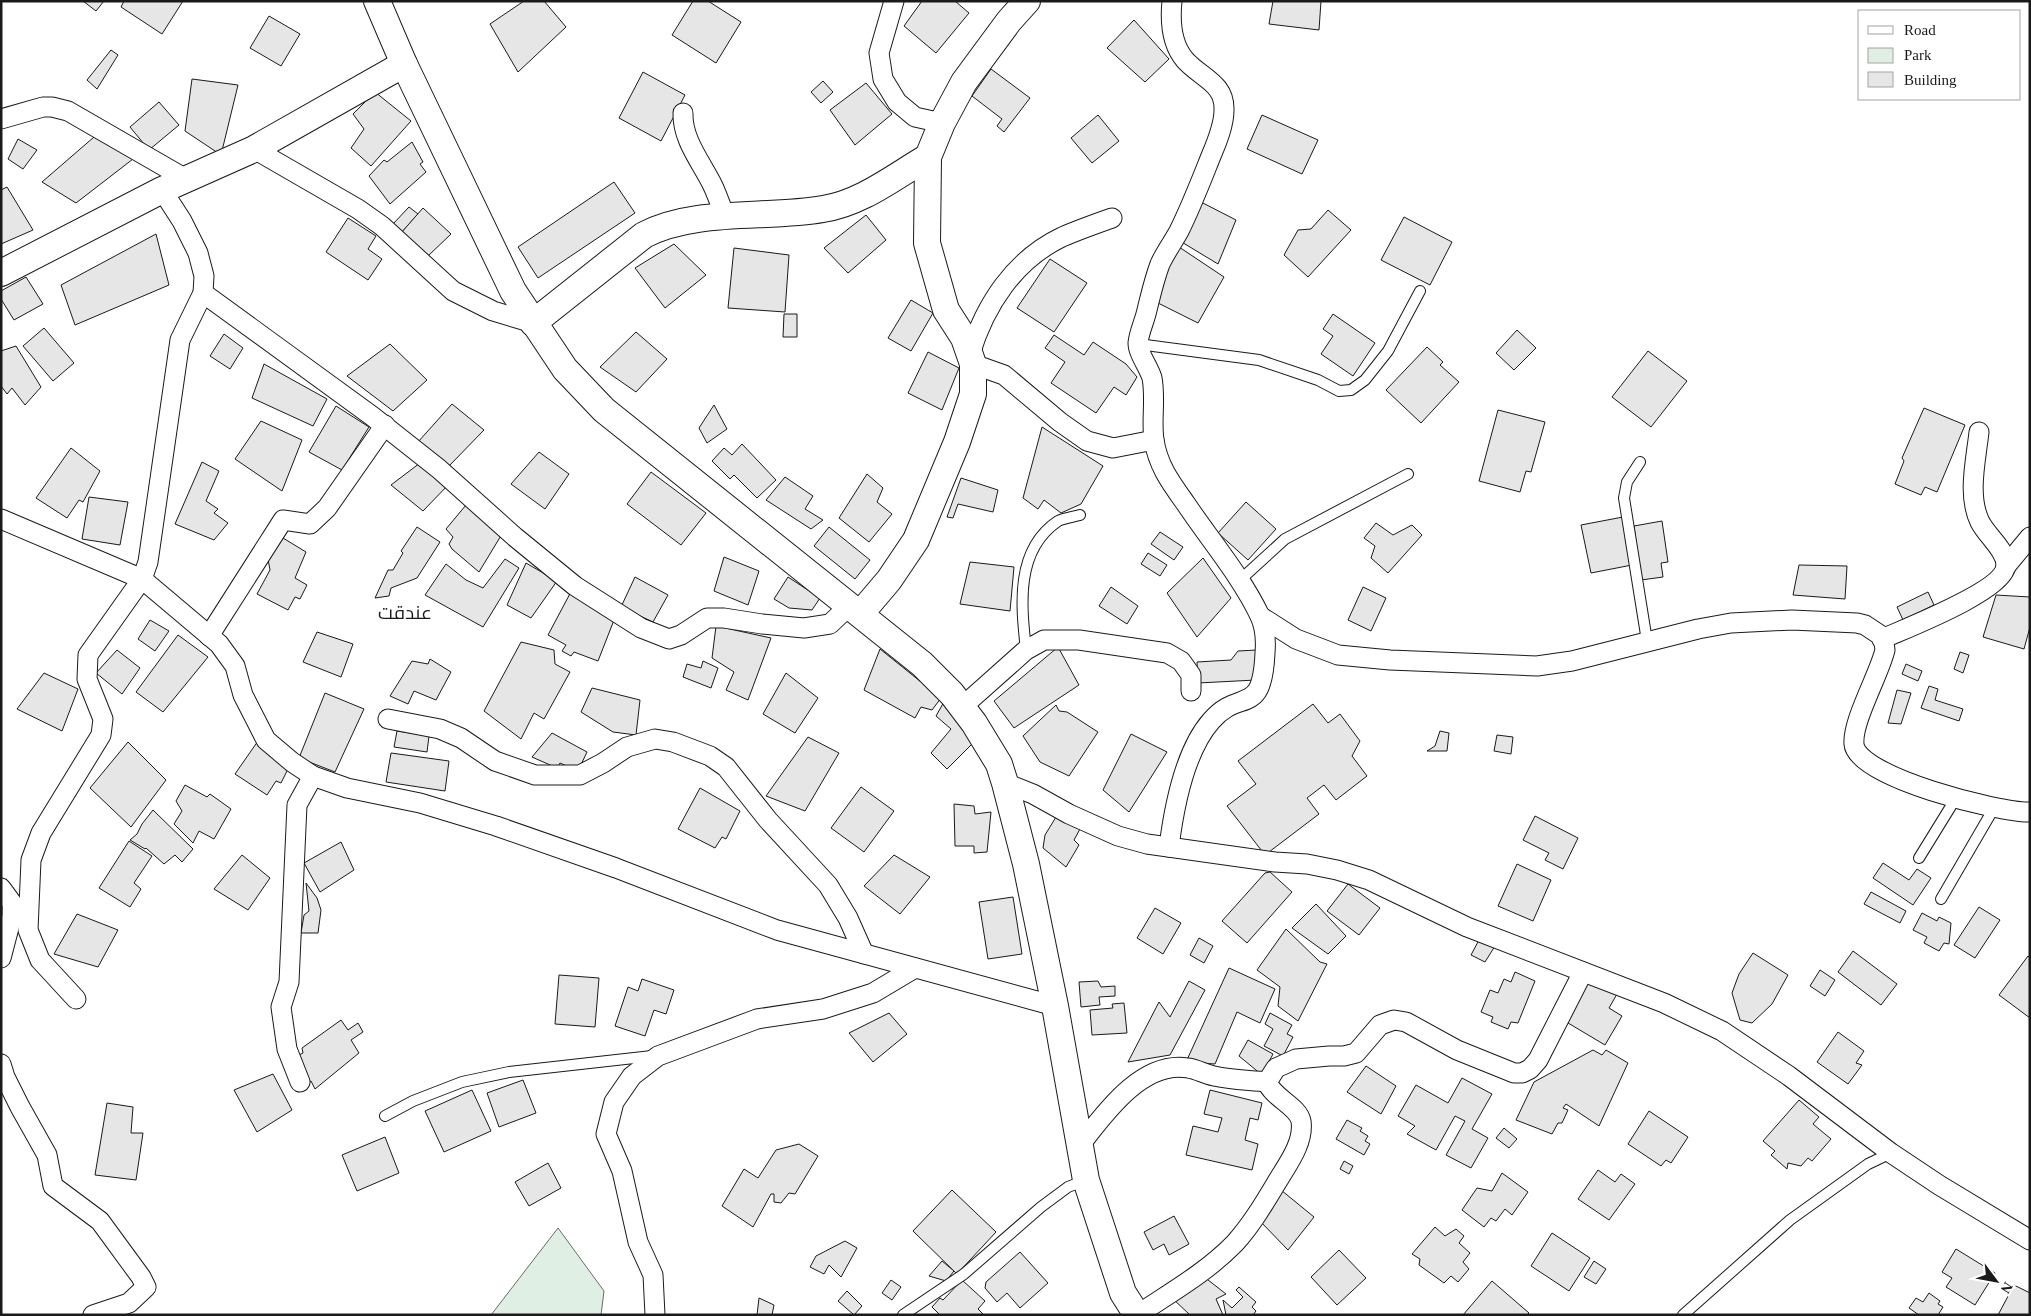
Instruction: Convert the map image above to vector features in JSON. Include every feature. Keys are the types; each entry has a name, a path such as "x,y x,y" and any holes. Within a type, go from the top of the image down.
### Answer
{"street":[{"path":"377,1 404,64 513,290 565,369 604,410 922,664 962,707 974,723 998,764 1005,783 1026,864 1055,1006 1086,1180 1123,1293 1137,1315 1222,1255 1236,1241 1257,1215 1297,1148 1301,1119 1296,1112 1270,1089 1267,1082"},
{"path":"894,1 880,53 883,79 896,102 915,117 942,123"},
{"path":"203,293 384,425 439,469 515,537 575,586 640,628 669,639 681,635 707,618 724,618 804,628 830,624 855,609 889,580 916,540 957,442 973,394 971,359 964,338 946,310 927,243 928,157 942,123 964,82 1009,21 1027,1"},
{"path":"1169,847 1180,786 1194,749 1210,721 1220,712 1255,695 1261,686 1265,652 1264,632 1260,616 1239,581 1162,470 1154,440 1155,412 1152,377 1138,344 1148,309 1150,291 1161,263 1179,231 1200,184 1217,141 1224,112 1223,99 1218,86 1198,73 1184,58 1173,38 1170,12 1172,1"},
{"path":"1,273 162,190 254,149 404,64"},
{"path":"1,119 43,107 68,111 186,179"},
{"path":"683,113 682,124 693,150 713,186 725,217"},
{"path":"254,149 358,209 382,226 453,291 493,311 533,323"},
{"path":"533,323 644,235 671,223 824,209 846,203 868,193 928,157"},
{"path":"76,999 40,960 28,930 31,860 41,833 100,735 103,720 87,679 88,655 142,580 148,562 180,340 203,293 204,276 198,253 182,221 162,190"},
{"path":"971,359 981,322 993,299 1019,268 1034,254 1062,237 1112,218"},
{"path":"971,359 1004,375 1033,397 1060,422 1087,441 1113,448 1154,440"},
{"path":"209,636 283,520 310,524 327,508 384,425"},
{"path":"1979,432 1974,477 1976,511 1980,523 2005,558 2006,566"},
{"path":"1,519 142,580 219,644 235,666 243,695 266,740 292,762 313,776 347,788 420,803 496,826 616,868 777,930 1055,1006"},
{"path":"1882,639 1949,611 1969,599 1999,578 2006,566 2030,537"},
{"path":"1260,616 1296,639 1338,655 1390,660 1537,666 1572,661 1647,641 1731,623 1792,620 1857,623 1873,629 1882,639 1885,650 1858,721 1854,738 1856,752 1867,763 1883,772 1956,798 1994,808 2030,812"},
{"path":"962,707 1026,650 1044,640 1071,640 1166,653 1181,661 1191,676 1191,691"},
{"path":"388,719 440,729 461,738 495,761 535,775 580,775 627,747 655,739 673,742 710,756 726,767 768,820 828,885 848,918 864,954"},
{"path":"300,1082 287,1050 281,1007 289,982 297,805 313,776"},
{"path":"1005,783 1033,794 1069,814 1118,836 1147,844 1275,862 1307,864 1369,880 1467,928 1664,1003 1722,1031 1788,1076 1891,1153 1939,1185 2030,1240"},
{"path":"1,888 12,903 12,916 1,958"},
{"path":"655,1315 653,1276 638,1242 622,1171 606,1134 614,1102 632,1076 658,1056 757,1020 823,1009 873,993 915,968"},
{"path":"1267,1082 1276,1068 1296,1059 1344,1056 1356,1053 1380,1025 1394,1020 1406,1022 1457,1050 1514,1073 1522,1073 1534,1066 1538,1060 1583,972"},
{"path":"1,1064 5,1077 20,1107 47,1155 53,1186 100,1221 141,1277 146,1287 129,1303 93,1315"},
{"path":"1080,1145 1107,1110 1128,1088 1160,1069 1186,1068 1215,1076 1267,1082"}],"lane":[{"path":"1138,344 1258,360 1318,380 1338,390 1351,390 1365,380 1388,350 1420,291"},
{"path":"1640,462 1633,470 1624,498 1647,641"},
{"path":"1239,581 1285,539 1408,474"},
{"path":"1026,650 1021,590 1028,561 1039,537 1059,520 1080,515"},
{"path":"1919,858 1956,798"},
{"path":"1941,899 1994,808"},
{"path":"385,1116 412,1102 462,1082 508,1072 658,1056"},
{"path":"1684,1315 1790,1220 1868,1164 1891,1153"},
{"path":"903,1315 964,1274 1068,1187 1086,1180"}],"green space":[{"path":"558,1228 604,1291 601,1315 491,1315"}],"building":[{"path":"83,1 104,1 96,11"},
{"path":"124,1 183,1 162,34 121,7"},
{"path":"524,1 544,1 566,27 518,72 490,24"},
{"path":"693,1 708,1 741,22 716,63 672,35"},
{"path":"922,1 955,1 969,13 936,53 904,26"},
{"path":"1273,1 1321,1 1319,30 1269,24"},
{"path":"269,16 300,34 281,66 250,48"},
{"path":"1134,20 1169,59 1145,82 1107,48"},
{"path":"111,50 118,55 97,89 87,80"},
{"path":"991,69 1030,98 1004,132 997,126 1002,119 972,96"},
{"path":"643,72 685,95 661,141 619,118"},
{"path":"192,79 238,85 221,155 185,131"},
{"path":"823,81 833,92 821,103 811,92"},
{"path":"866,83 892,114 855,145 830,110"},
{"path":"375,92 411,121 371,166 351,148 364,129 353,114"},
{"path":"159,102 179,125 149,150 130,127"},
{"path":"1098,115 1119,141 1092,163 1071,138"},
{"path":"1262,115 1318,140 1302,174 1247,149"},
{"path":"94,137 133,159 76,203 42,182"},
{"path":"18,139 37,150 23,169 8,159"},
{"path":"412,142 423,162 420,164 426,172 390,204 369,176 384,160 387,162"},
{"path":"614,182 635,213 538,278 518,247"},
{"path":"7,187 33,230 1,244 1,190"},
{"path":"1199,201 1236,220 1218,264 1180,241"},
{"path":"409,207 418,214 401,233 393,224"},
{"path":"423,208 451,234 428,256 401,233"},
{"path":"1328,210 1351,230 1308,277 1284,255 1298,230 1311,229"},
{"path":"866,215 886,240 848,273 824,248"},
{"path":"1404,217 1452,242 1430,285 1381,260"},
{"path":"348,218 376,236 368,249 382,259 368,280 326,252"},
{"path":"156,234 169,285 75,325 61,285"},
{"path":"674,244 706,275 665,308 635,268"},
{"path":"1176,245 1224,277 1198,323 1152,300"},
{"path":"734,248 789,255 785,312 728,308"},
{"path":"1050,259 1087,283 1054,332 1017,308"},
{"path":"26,277 43,304 14,320 1,299 1,291"},
{"path":"911,300 933,313 911,351 888,338"},
{"path":"784,314 797,314 797,337 783,337"},
{"path":"1333,314 1375,343 1353,376 1321,354 1333,336 1323,329"},
{"path":"44,328 74,363 53,381 23,346"},
{"path":"1517,330 1536,348 1514,370 1496,353"},
{"path":"636,332 667,359 636,392 600,367"},
{"path":"224,334 243,348 230,369 210,356"},
{"path":"1054,335 1084,355 1093,342 1126,364 1137,377 1126,395 1114,387 1096,413 1051,383 1065,362 1045,348"},
{"path":"390,344 427,380 393,411 347,376"},
{"path":"16,346 41,387 25,405 12,388 7,394 1,386 1,351"},
{"path":"1427,347 1443,362 1440,365 1459,382 1421,423 1386,390"},
{"path":"1648,351 1687,381 1651,427 1612,397"},
{"path":"928,352 959,368 942,410 908,393"},
{"path":"264,364 327,399 313,426 252,398"},
{"path":"452,404 484,430 449,466 418,442"},
{"path":"714,405 727,429 707,443 699,428"},
{"path":"336,406 369,427 342,470 309,452"},
{"path":"1924,408 1965,425 1937,492 1925,487 1921,495 1895,484 1904,461 1902,458"},
{"path":"1498,410 1545,422 1531,472 1526,471 1520,492 1479,481"},
{"path":"261,421 302,440 282,491 235,459"},
{"path":"1042,427 1103,466 1081,504 1061,513 1044,500 1038,509 1023,498"},
{"path":"742,444 776,480 757,498 734,475 730,479 712,461 724,448 732,455"},
{"path":"71,448 100,471 83,502 79,500 67,518 36,498"},
{"path":"539,452 569,474 545,509 511,484"},
{"path":"202,462 219,471 206,501 218,509 214,513 228,523 214,540 175,524"},
{"path":"420,463 450,483 423,511 391,485"},
{"path":"651,472 706,513 681,545 627,504"},
{"path":"867,474 883,488 877,502 892,514 869,542 839,518"},
{"path":"785,477 813,496 805,509 823,520 811,529 766,500"},
{"path":"961,478 998,490 993,512 958,504 953,518 947,517"},
{"path":"89,497 128,502 120,545 82,539"},
{"path":"471,499 502,534 479,572 452,549 449,544 453,537 446,529"},
{"path":"1246,502 1276,529 1248,560 1218,533"},
{"path":"1623,517 1632,565 1591,573 1581,525"},
{"path":"1662,521 1668,562 1661,563 1663,577 1641,580 1634,526"},
{"path":"1376,523 1393,535 1412,525 1422,535 1388,573 1371,558 1375,546 1364,538"},
{"path":"417,527 440,542 417,578 391,588 389,596 375,598 388,570 393,570 403,553 401,551"},
{"path":"829,527 870,560 855,579 814,546"},
{"path":"1160,532 1183,547 1174,560 1151,544"},
{"path":"283,538 306,552 295,578 307,585 300,599 295,597 288,610 257,594 270,570 268,559"},
{"path":"1148,553 1167,565 1160,576 1141,564"},
{"path":"724,557 759,571 748,605 714,591"},
{"path":"1203,558 1231,598 1197,637 1167,593"},
{"path":"505,559 519,568 483,627 425,595 446,564 466,580 483,588"},
{"path":"970,562 1014,567 1010,611 960,604"},
{"path":"526,563 557,581 531,618 507,605"},
{"path":"1799,565 1847,566 1845,599 1793,595"},
{"path":"635,577 668,595 653,622 621,607"},
{"path":"788,577 820,598 812,610 789,608 774,599"},
{"path":"1111,587 1138,606 1127,624 1099,606"},
{"path":"1363,587 1386,598 1371,631 1348,620"},
{"path":"573,588 616,615 598,661 574,652 571,656 562,651 566,645 548,635"},
{"path":"1928,592 1934,605 1903,620 1897,607"},
{"path":"1996,595 2030,597 2030,627 2024,649 1983,637"},
{"path":"150,620 169,631 155,651 138,639"},
{"path":"716,626 771,638 748,700 726,690 734,672 712,658"},
{"path":"317,632 353,644 341,677 303,662"},
{"path":"178,635 208,657 163,712 136,692"},
{"path":"521,642 554,650 555,664 570,672 544,719 534,713 521,739 484,711"},
{"path":"1058,647 1079,685 1014,728 994,701"},
{"path":"880,649 941,698 932,710 921,707 915,718 864,690"},
{"path":"117,650 140,668 122,694 96,673"},
{"path":"1257,650 1256,680 1198,683 1197,662 1231,660 1238,651"},
{"path":"1960,652 1969,655 1963,673 1954,669"},
{"path":"430,659 451,672 436,700 414,691 408,704 390,696 412,661 428,664"},
{"path":"703,661 718,668 711,688 683,677 687,664 701,668"},
{"path":"1906,664 1922,671 1918,681 1902,674"},
{"path":"44,673 78,689 62,731 17,709"},
{"path":"786,673 818,698 795,733 763,714"},
{"path":"1929,686 1938,689 1935,700 1963,709 1959,721 1921,708"},
{"path":"592,688 640,700 636,735 613,732 581,712"},
{"path":"1897,690 1911,693 1901,724 1888,723"},
{"path":"325,693 364,709 335,772 299,758"},
{"path":"945,700 974,742 947,769 931,753 951,729 936,716"},
{"path":"1313,704 1328,723 1340,714 1360,741 1352,756 1367,776 1336,800 1324,785 1307,798 1319,814 1265,855 1227,806 1256,784 1238,761"},
{"path":"1056,705 1059,711 1067,712 1098,732 1069,776 1040,762 1023,736"},
{"path":"397,731 429,736 427,752 394,747"},
{"path":"1440,731 1449,733 1447,751 1427,751 1435,746"},
{"path":"552,733 587,752 578,771 560,763 557,768 532,757"},
{"path":"1131,734 1167,752 1129,812 1103,790"},
{"path":"1497,735 1513,737 1511,754 1494,751"},
{"path":"808,737 839,753 805,811 766,796"},
{"path":"258,741 290,765 281,783 276,781 267,795 235,774"},
{"path":"128,742 166,780 131,827 90,788"},
{"path":"391,753 449,761 445,791 386,782"},
{"path":"185,785 207,797 210,794 231,809 214,839 199,831 193,843 174,824 182,811 176,801"},
{"path":"861,787 894,811 864,852 831,828"},
{"path":"700,788 740,811 726,839 722,837 715,848 678,829"},
{"path":"954,804 974,806 975,814 991,812 987,852 974,853 974,846 955,846"},
{"path":"153,810 193,849 182,862 175,855 164,864 146,848 130,840 137,834"},
{"path":"1535,816 1578,838 1563,869 1545,860 1549,853 1523,840"},
{"path":"1056,817 1080,829 1074,840 1079,845 1066,867 1043,848 1045,835"},
{"path":"129,841 152,856 134,883 141,889 130,907 99,888"},
{"path":"341,842 354,870 320,892 304,863"},
{"path":"242,855 270,878 248,910 214,889"},
{"path":"894,855 930,877 900,914 864,886"},
{"path":"1883,863 1909,880 1917,869 1931,878 1913,905 1873,878"},
{"path":"1517,864 1551,880 1533,921 1498,906"},
{"path":"1270,872 1292,892 1247,943 1222,921 1265,873"},
{"path":"306,883 317,898 321,910 318,933 301,933 304,915 309,911"},
{"path":"1348,884 1380,908 1359,935 1327,911"},
{"path":"1871,892 1906,911 1900,923 1864,904"},
{"path":"1013,897 1022,954 988,959 979,902"},
{"path":"1316,904 1346,936 1328,954 1292,928"},
{"path":"1979,907 2000,920 1975,958 1954,945"},
{"path":"1155,908 1181,923 1163,954 1137,938"},
{"path":"1922,913 1937,921 1939,917 1951,923 1949,944 1944,943 1939,951 1924,943 1927,937 1913,930"},
{"path":"77,914 118,930 98,967 54,954"},
{"path":"1286,929 1320,962 1327,964 1298,1021 1278,1006 1280,987 1257,970"},
{"path":"1199,938 1213,946 1204,963 1190,955"},
{"path":"1480,938 1495,946 1485,962 1471,955"},
{"path":"1853,951 1897,984 1881,1005 1838,972"},
{"path":"1753,953 1788,975 1772,1004 1752,1023 1740,1020 1732,993 1739,974"},
{"path":"2028,956 2030,958 2030,1018 1999,995"},
{"path":"1229,968 1275,989 1260,1023 1237,1012 1215,1064 1186,1062"},
{"path":"1820,970 1835,980 1825,996 1810,986"},
{"path":"1515,972 1535,981 1518,1023 1511,1022 1508,1029 1491,1022 1493,1017 1481,1012 1490,990 1498,993 1504,979 1511,982"},
{"path":"559,975 599,978 595,1027 555,1024"},
{"path":"1589,977 1617,994 1609,1008 1622,1016 1605,1045 1563,1020"},
{"path":"642,979 674,990 666,1014 654,1010 645,1036 615,1026 628,987 638,991"},
{"path":"1098,981 1101,987 1115,986 1115,996 1099,997 1100,1005 1081,1007 1079,982"},
{"path":"1189,981 1205,990 1170,1055 1128,1062 1159,1002 1170,1017"},
{"path":"1124,1003 1127,1033 1092,1035 1090,1010 1113,1008 1112,1004"},
{"path":"889,1013 907,1034 873,1062 849,1033"},
{"path":"1270,1013 1292,1025 1287,1034 1293,1037 1283,1056 1264,1046 1273,1029 1265,1024"},
{"path":"341,1020 348,1030 358,1023 363,1032 351,1040 359,1053 315,1089 311,1081 306,1084 297,1056 303,1053 302,1048"},
{"path":"1838,1032 1864,1051 1856,1063 1862,1065 1848,1084 1817,1062"},
{"path":"1248,1040 1273,1054 1262,1075 1239,1056"},
{"path":"1593,1050 1602,1055 1606,1050 1628,1063 1599,1126 1566,1104 1563,1108 1568,1110 1562,1123 1558,1123 1552,1134 1516,1120 1534,1082"},
{"path":"1366,1066 1396,1086 1381,1114 1347,1092"},
{"path":"273,1074 292,1110 257,1132 234,1090"},
{"path":"1462,1078 1492,1094 1472,1129 1488,1138 1471,1168 1446,1155 1465,1121 1455,1116 1436,1150 1407,1134 1415,1126 1398,1116 1416,1085 1448,1103"},
{"path":"523,1080 536,1113 499,1127 487,1093"},
{"path":"472,1090 491,1131 444,1152 425,1111"},
{"path":"1210,1090 1262,1103 1258,1120 1250,1118 1245,1140 1258,1144 1252,1170 1186,1155 1193,1126 1218,1132 1222,1118 1204,1114"},
{"path":"1799,1100 1819,1117 1813,1124 1831,1139 1812,1161 1808,1158 1801,1166 1788,1163 1787,1169 1771,1155 1775,1151 1763,1141"},
{"path":"107,1103 133,1107 131,1133 143,1133 136,1180 95,1175"},
{"path":"1649,1111 1688,1137 1671,1163 1666,1160 1661,1166 1628,1144"},
{"path":"1347,1120 1362,1128 1360,1131 1368,1136 1365,1141 1370,1144 1364,1155 1336,1139"},
{"path":"1504,1128 1517,1139 1509,1148 1496,1138"},
{"path":"385,1137 399,1173 357,1191 342,1155"},
{"path":"799,1144 818,1156 795,1194 789,1193 781,1203 774,1202 774,1194 771,1194 753,1227 722,1206 744,1169 758,1178 776,1150"},
{"path":"1344,1161 1353,1166 1349,1174 1340,1169"},
{"path":"548,1163 561,1188 529,1206 515,1182"},
{"path":"1598,1170 1615,1182 1621,1174 1635,1184 1609,1220 1578,1199"},
{"path":"1502,1173 1528,1192 1512,1215 1505,1209 1496,1221 1491,1218 1484,1227 1462,1210 1477,1188 1492,1191"},
{"path":"952,1190 996,1232 957,1274 913,1231"},
{"path":"1281,1190 1314,1217 1288,1250 1259,1220"},
{"path":"1174,1216 1189,1244 1169,1255 1164,1244 1153,1250 1144,1232"},
{"path":"1435,1227 1445,1236 1456,1229 1464,1236 1459,1243 1470,1253 1463,1262 1469,1269 1458,1282 1451,1276 1444,1283 1419,1265 1420,1259 1412,1254"},
{"path":"1552,1233 1590,1258 1569,1291 1531,1266"},
{"path":"845,1241 857,1248 841,1277 829,1265 824,1274 810,1267 816,1256"},
{"path":"1956,1249 1995,1273 1975,1305 1946,1287 1952,1278 1942,1272"},
{"path":"1339,1250 1366,1278 1337,1305 1311,1277"},
{"path":"1020,1252 1048,1283 1020,1308 1007,1293 997,1302 985,1288 986,1282"},
{"path":"942,1261 954,1271 946,1281 929,1276"},
{"path":"1594,1261 1606,1269 1596,1284 1584,1277"},
{"path":"1203,1276 1226,1294 1216,1299 1223,1315 1190,1315 1172,1298"},
{"path":"891,1280 901,1287 892,1300 882,1293"},
{"path":"962,1280 985,1301 978,1309 984,1315 940,1315 932,1307 940,1298 943,1300"},
{"path":"1492,1281 1529,1313 1527,1315 1463,1315"},
{"path":"2014,1285 2030,1293 2030,1315 1998,1315"},
{"path":"1239,1287 1256,1302 1252,1307 1256,1311 1253,1315 1226,1315 1223,1300 1232,1308 1243,1297 1236,1290"},
{"path":"847,1291 862,1306 854,1315 838,1301"},
{"path":"1929,1293 1940,1301 1938,1304 1943,1307 1938,1315 1919,1315 1909,1308 1916,1298 1923,1302"},
{"path":"759,1298 774,1305 772,1315 757,1315"}],"district":[{"name":"عندقت","path":"405,612"}]}
